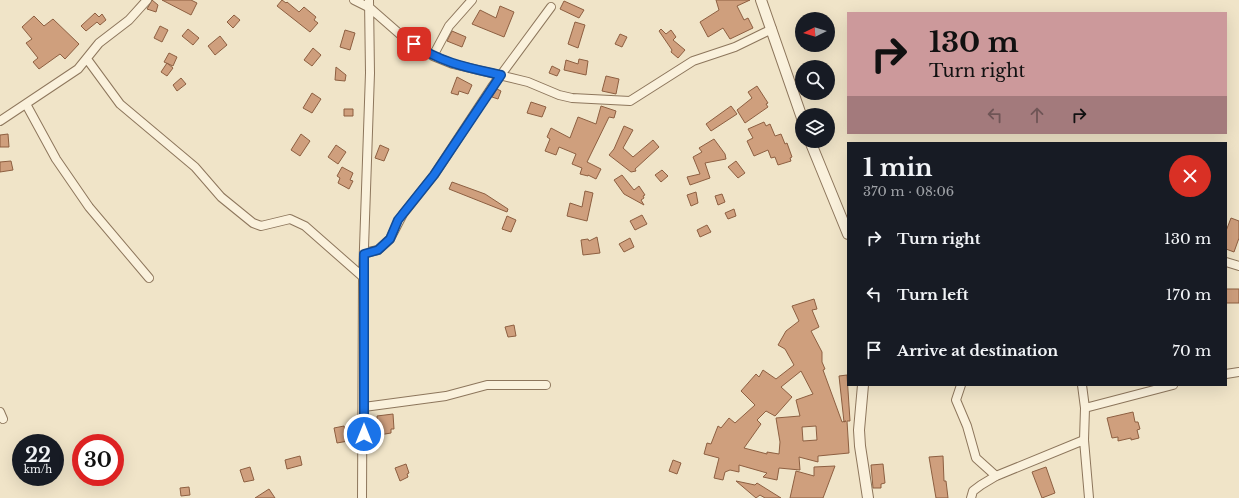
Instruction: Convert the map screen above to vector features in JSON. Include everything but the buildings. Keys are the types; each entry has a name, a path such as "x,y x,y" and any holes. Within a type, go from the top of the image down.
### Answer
{"street":[{"path":"0,121 78,69 99,43 129,20 146,0"},
{"path":"354,0 369,4 402,36 433,56 454,64 528,82 559,95 572,98 630,101 693,61 735,47 772,29"},
{"path":"433,56 449,26 472,0"},
{"path":"761,0 799,108"},
{"path":"362,498 364,407 363,277 370,73 369,4"},
{"path":"364,254 378,250 390,239 401,217 434,175 501,75 551,7"},
{"path":"87,59 120,104 164,143 195,167 221,197 253,223 261,226 290,219 305,226 363,277"},
{"path":"26,104 56,159 89,207 149,278"},
{"path":"813,148 847,232"},
{"path":"1227,262 1239,266"},
{"path":"1227,374 1239,372"},
{"path":"364,407 446,396 487,385 546,385"},
{"path":"863,386 859,430 868,498"},
{"path":"961,386 956,400 967,426 976,458 996,476"},
{"path":"1082,386 1085,408 1084,440 1089,498"},
{"path":"1085,408 1169,386"},
{"path":"971,498 973,491 980,485 996,476 1084,440"}],"route":[{"path":"364,434 364,254 378,250 390,239 398,220 434,175 501,75 454,64 433,56 414,44"}]}
